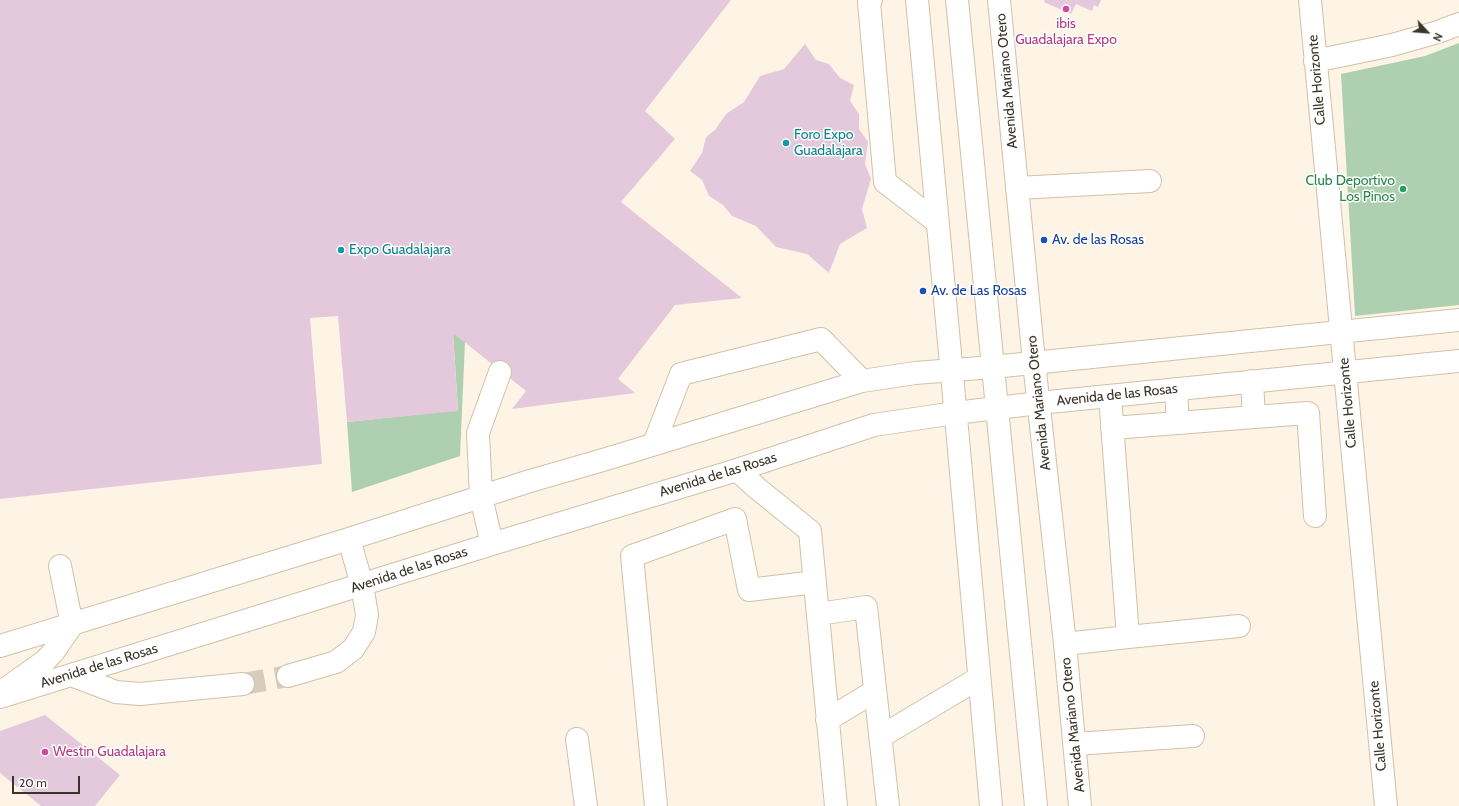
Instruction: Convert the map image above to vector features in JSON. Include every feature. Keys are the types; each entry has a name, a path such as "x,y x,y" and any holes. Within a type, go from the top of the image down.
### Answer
{"street":[{"path":"871,0 869,2 886,182 937,222"},
{"path":"916,0 990,806"},
{"path":"957,0 1036,806"},
{"name":"Calle Horizonte","path":"1310,0 1386,806"},
{"name":"Avenida Mariano Otero","path":"1001,2 1034,362 1065,644 1080,806"},
{"path":"1315,61 1392,45 1438,32 1459,24"},
{"path":"1018,188 1150,182"},
{"path":"0,646 349,539 530,481 862,380 915,373 992,367 1459,320"},
{"path":"654,444 681,374 821,339 862,380"},
{"name":"Avenida de las Rosas","path":"0,697 492,544 737,470 874,425 1039,403 1459,361"},
{"path":"492,544 481,497 478,433 500,372"},
{"path":"1252,381 1254,417"},
{"path":"1176,389 1178,423"},
{"path":"1110,396 1128,637"},
{"path":"1112,428 1308,413 1315,516"},
{"path":"737,470 810,531 836,806"},
{"path":"656,806 632,556 735,519 750,590 815,582"},
{"path":"288,676 336,662 353,649 364,632 367,615 362,585 349,539"},
{"path":"0,693 45,661 54,651 72,625 60,566"},
{"path":"818,614 866,607 888,806"},
{"path":"1065,644 1239,626"},
{"path":"70,675 116,692 140,694 243,684"},
{"path":"880,737 979,678"},
{"path":"828,720 875,691"},
{"path":"1075,744 1194,736"},
{"path":"577,739 586,806"}],"green space":[{"name":"Club Deportivo Los Pinos","path":"1459,43 1459,305 1355,316 1341,74 1425,56"},
{"path":"453,333 465,342 460,456 352,492 347,422 458,410"}],"building":[{"name":"Expo Guadalajara","path":"0,0 731,0 645,111 675,139 621,202 742,298 675,305 618,379 635,393 512,409 526,391 453,333 458,411 347,422 338,316 310,318 322,464 0,499"},
{"name":"ibis Guadalajara Expo","path":"1045,0 1101,0 1098,7 1094,5 1092,11 1076,4 1071,14 1044,2"},
{"path":"805,44 816,60 829,64 840,78 854,85 850,101 859,114 859,129 868,142 865,164 871,179 862,209 867,228 840,244 829,273 807,254 776,247 756,226 732,216 723,205 709,196 702,180 690,171 702,153 706,137 715,130 726,114 744,102 760,76 784,69"},
{"name":"Westin Guadalajara","path":"45,715 120,775 95,806 41,806 0,773 0,731"}],"tunnel":[{"path":"243,684 288,676"}],"place":[{"name":"ibis Guadalajara Expo","path":"1066,9"},
{"name":"Foro Expo Guadalajara","path":"786,143"},
{"name":"Club Deportivo Los Pinos","path":"1403,189"},
{"name":"Av. de las Rosas","path":"1044,240"},
{"name":"Expo Guadalajara","path":"341,250"},
{"name":"Av. de Las Rosas","path":"923,291"},
{"name":"Westin Guadalajara","path":"45,752"}]}
